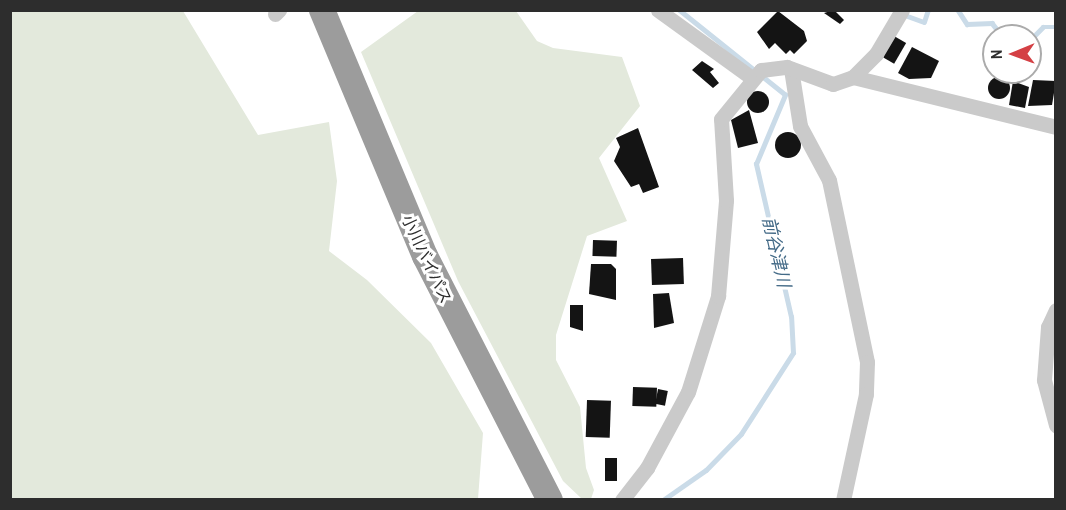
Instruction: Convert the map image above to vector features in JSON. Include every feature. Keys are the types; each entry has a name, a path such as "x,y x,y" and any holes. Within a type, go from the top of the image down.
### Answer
{"highway":[{"name":"小川バイパス","path":"322,10 420,246 550,500"}],"street":[{"path":"658,10 752,78"},
{"path":"622,500 646,468 688,392 718,296 726,200 721,119 752,78 774,67 791,69 833,84 853,77 876,54 902,10"},
{"path":"791,69 800,126 829,180 867,362 866,394 843,500"},
{"path":"853,77 1056,127"},
{"path":"1056,310 1048,327 1044,380 1056,425"}],"shaded area":[{"path":"10,11 183,11 258,135 329,122 337,181 329,251 367,280 431,343 483,433 478,499 11,499"},
{"path":"418,11 516,11 537,41 553,48 622,57 640,106 599,158 627,221 587,236 556,335 556,360 580,407 586,468 594,490 591,499 582,499 563,481 458,281 361,52"}],"building":[{"path":"834,10 844,20 840,24 824,13"},
{"path":"778,11 804,31 807,41 794,54 790,50 786,54 775,43 769,49 757,32"},
{"path":"894,36 906,43 894,64 882,57"},
{"path":"912,47 939,61 931,78 909,79 898,73"},
{"path":"702,61 714,69 710,72 719,83 713,88 692,70"},
{"path":"1042,80 1056,81 1052,105 1028,106 1032,84 1042,84"},
{"path":"989,84 1009,84 1007,96 999,99 991,96"},
{"path":"1012,84 1029,87 1025,108 1009,105"},
{"path":"758,91 766,94 769,102 766,110 758,113 750,110 747,102 750,94"},
{"path":"749,110 758,143 738,148 731,120"},
{"path":"638,128 659,187 643,193 639,184 631,187 614,161 620,147 616,138"},
{"path":"788,132 797,136 801,145 797,154 788,158 779,154 775,145 779,136"},
{"path":"593,240 617,241 616,257 592,256"},
{"path":"683,258 684,284 652,285 651,259"},
{"path":"591,264 611,264 616,269 616,300 589,294"},
{"path":"669,293 674,323 654,328 653,294"},
{"path":"570,305 583,305 583,331 570,327"},
{"path":"633,387 657,388 656,407 632,406"},
{"path":"658,389 668,391 665,406 655,404"},
{"path":"587,400 611,401 610,438 586,437"},
{"path":"605,458 617,458 617,481 605,481"}],"waterway":[{"name":"前谷津川","path":"663,500 706,470 741,434 793,353 791,317 756,164 785,95 679,10"},
{"path":"902,14 924,22 928,10"},
{"path":"958,10 967,24 993,24"},
{"path":"1042,28 1056,27"}]}
